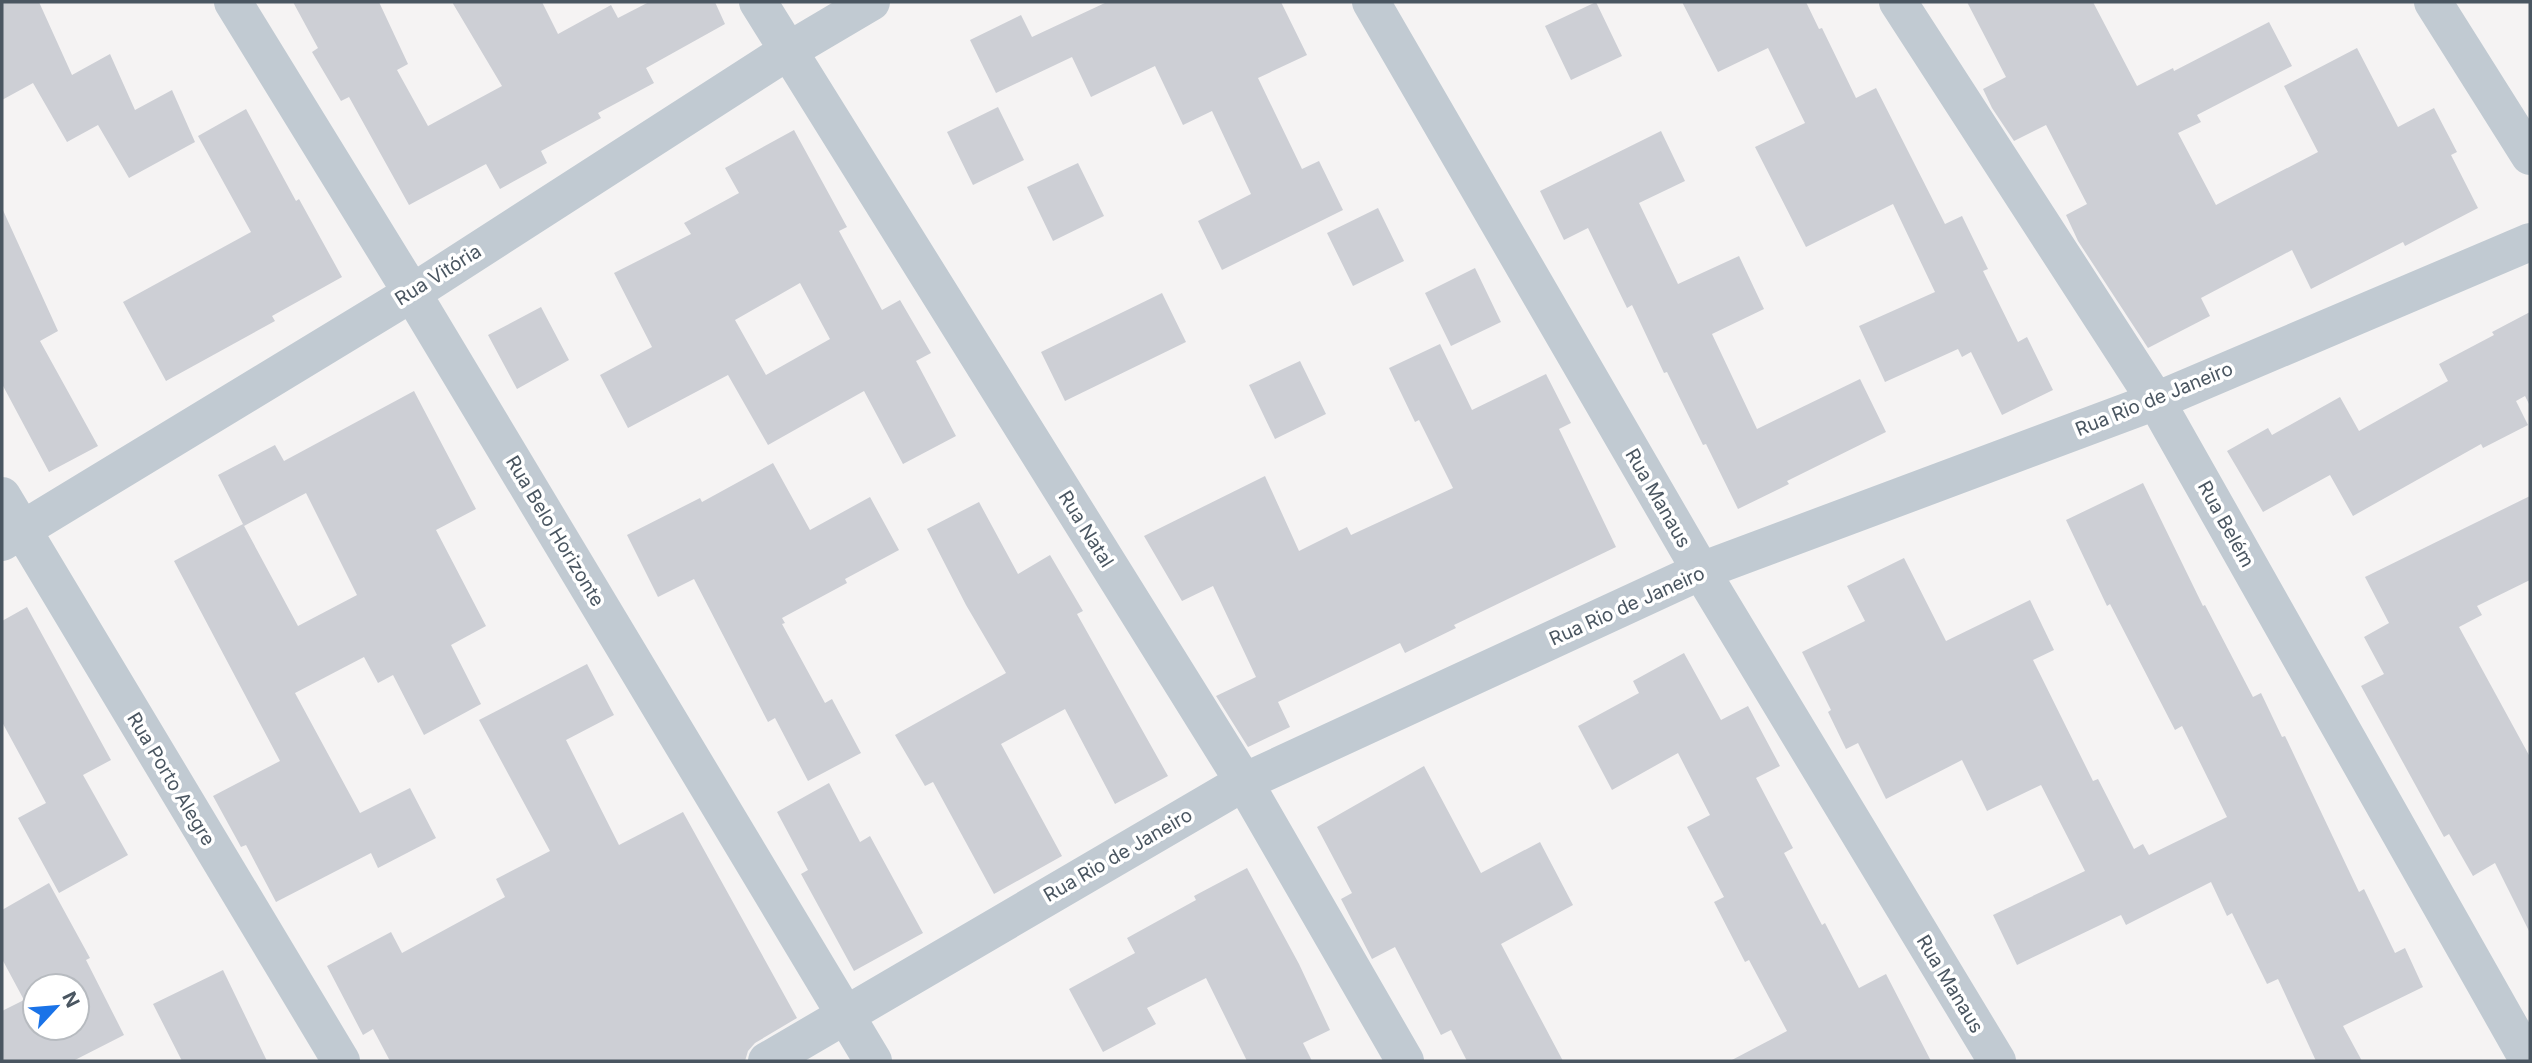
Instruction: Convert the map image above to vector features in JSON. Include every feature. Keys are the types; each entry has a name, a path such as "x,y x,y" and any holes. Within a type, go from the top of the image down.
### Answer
{"street":[{"name":"Rua Belo Horizonte","path":"233,2 873,1061"},
{"name":"Rua Natal","path":"758,2 1244,782 1405,1061"},
{"name":"Rua Vitória","path":"12,536 411,293 788,51 871,2"},
{"name":"Rua Manaus","path":"1371,2 1700,571 1997,1061"},
{"name":"Rua Belém","path":"1898,2 2156,401 2529,1061"},
{"path":"2433,2 2530,156"},
{"name":"Rua Rio de Janeiro","path":"767,1061 1244,782 1700,571 2156,401 2530,242"},
{"name":"Rua Porto Alegre","path":"2,496 12,536 341,1061"}],"building":[{"path":"2,2 39,2 72,75 110,54 135,110 172,90 195,142 129,178 98,125 67,142 33,83 2,100"},
{"path":"293,2 379,2 408,64 397,70 428,126 502,86 452,2 542,2 558,34 611,5 618,18 649,2 715,2 725,24 646,68 654,83 598,113 601,118 541,151 547,163 500,189 486,164 409,205 349,97 341,101 312,52 318,48"},
{"path":"1107,2 1281,2 1307,55 1258,78 1302,169 1319,161 1343,210 1222,270 1198,221 1251,194 1212,111 1183,125 1155,66 1091,97 1072,57 996,93 970,40 1021,15 1032,37"},
{"path":"1596,2 1622,56 1571,80 1545,26"},
{"path":"1682,2 1806,2 1819,29 1822,28 1856,98 1876,88 1945,224 1962,216 1988,269 1983,271 2018,342 2027,337 2053,390 2002,415 1971,352 1962,357 1958,349 1885,382 1859,326 1935,292 1893,204 1806,247 1755,147 1805,123 1768,48 1718,72"},
{"path":"1967,2 2093,2 2137,86 2173,68 2174,71 2269,22 2292,66 2197,115 2201,122 2178,133 2216,205 2318,152 2284,86 2357,48 2398,127 2434,108 2457,152 2451,155 2478,208 2405,246 2403,242 2311,289 2292,250 2201,298 2210,316 2148,348 2078,241 2066,215 2087,204 2046,125 2014,141 1992,108 1983,89 2006,77"},
{"path":"998,107 1024,160 973,185 947,132"},
{"path":"246,109 296,201 299,199 342,277 272,316 275,321 166,381 123,302 251,232 198,136"},
{"path":"794,130 847,227 839,231 882,310 900,300 931,353 916,361 956,436 903,464 864,391 768,445 728,375 628,428 600,375 652,347 614,273 691,234 684,223 739,193 725,168","holes":["800,283 830,339 766,375 735,320"]},
{"path":"1661,131 1685,181 1639,203 1678,284 1739,256 1764,309 1712,334 1757,429 1860,379 1886,432 1787,481 1789,484 1738,509 1667,372 1664,373 1632,305 1627,308 1588,228 1564,240 1540,191"},
{"path":"1078,163 1104,216 1053,241 1027,187"},
{"path":"2,208 58,331 40,341 98,446 49,472 2,384"},
{"path":"1378,208 1404,261 1353,286 1327,233"},
{"path":"1475,268 1501,322 1451,346 1425,293"},
{"path":"1162,293 1186,342 1065,401 1041,352"},
{"path":"541,307 569,360 517,389 488,335"},
{"path":"2530,312 2530,406 2525,396 2516,401 2528,425 2483,448 2481,444 2353,516 2330,475 2263,512 2227,451 2268,428 2272,435 2340,397 2359,431 2448,381 2439,364 2494,335 2492,332"},
{"path":"1440,344 1472,410 1546,374 1571,423 1559,429 1616,547 1454,625 1456,628 1405,653 1400,643 1278,702 1290,727 1248,747 1216,696 1256,677 1213,586 1182,601 1144,536 1265,476 1299,551 1347,527 1351,535 1453,488 1419,420 1415,422 1389,368"},
{"path":"1300,361 1326,414 1275,439 1249,385"},
{"path":"414,391 476,509 436,530 486,626 451,645 481,704 424,735 393,675 378,683 364,657 295,693 360,813 410,788 436,838 378,868 371,853 276,902 246,845 241,847 213,796 280,761 174,561 243,524 218,475 275,445 284,461","holes":["306,493 357,595 298,626 244,526"]},
{"path":"773,463 810,530 870,497 899,550 845,579 847,583 782,618 785,623 782,624 825,703 832,699 861,753 808,781 775,718 768,722 694,579 658,597 627,535 700,498 702,502"},
{"path":"2143,483 2203,606 2205,605 2253,697 2261,693 2282,737 2285,736 2359,892 2364,889 2395,953 2405,948 2423,987 2343,1026 2362,1061 2316,1061 2278,979 2267,984 2232,913 2227,916 2211,882 2126,925 2121,915 2017,965 1993,915 2085,871 2041,785 1987,811 1962,760 1886,799 1858,743 1846,749 1828,712 1831,710 1802,652 1865,621 1847,586 1904,558 1946,641 2030,600 2054,650 2033,660 2093,781 2098,779 2134,849 2143,844 2149,855 2227,817 2182,726 2175,730 2110,604 2107,606 2066,520"},
{"path":"2530,496 2530,580 2477,606 2482,615 2459,627 2530,757 2530,933 2495,863 2473,876 2449,834 2444,837 2361,686 2384,674 2364,637 2389,623 2365,577"},
{"path":"979,502 1018,574 1050,555 1083,611 1077,614 1168,776 1115,804 1065,709 1001,744 1062,856 994,894 933,782 925,786 895,735 1006,673 966,605 927,529"},
{"path":"27,607 111,760 83,775 128,855 59,893 18,818 46,803 2,722 2,621"},
{"path":"1684,653 1721,720 1748,706 1780,766 1756,778 1793,848 1784,853 1859,988 1886,974 1931,1061 1730,1061 1787,1031 1749,960 1745,962 1714,902 1724,897 1687,827 1710,815 1678,753 1612,790 1578,726 1639,693 1633,681"},
{"path":"587,664 614,715 566,740 619,845 683,812 797,1018 755,1043 748,1051 745,1061 390,1061 373,1029 363,1035 327,966 391,932 402,953 505,897 496,879 550,851 479,720"},
{"path":"1424,766 1481,873 1540,842 1573,905 1501,944 1563,1061 1467,1061 1451,1030 1441,1035 1395,947 1372,959 1341,899 1352,893 1317,827"},
{"path":"829,783 860,842 870,836 923,933 854,971 801,874 808,870 777,812"},
{"path":"1247,868 1299,964 1330,1030 1303,1043 1312,1061 1247,1061 1206,978 1147,1008 1156,1024 1103,1052 1069,989 1135,953 1127,938 1196,900 1194,896"},
{"path":"49,883 90,958 86,960 124,1035 73,1061 2,1061 2,1011 21,1002 21,1042 91,1042 91,972 21,972 21,994 2,959 2,910"},
{"path":"223,970 267,1061 182,1061 153,1004"}]}
